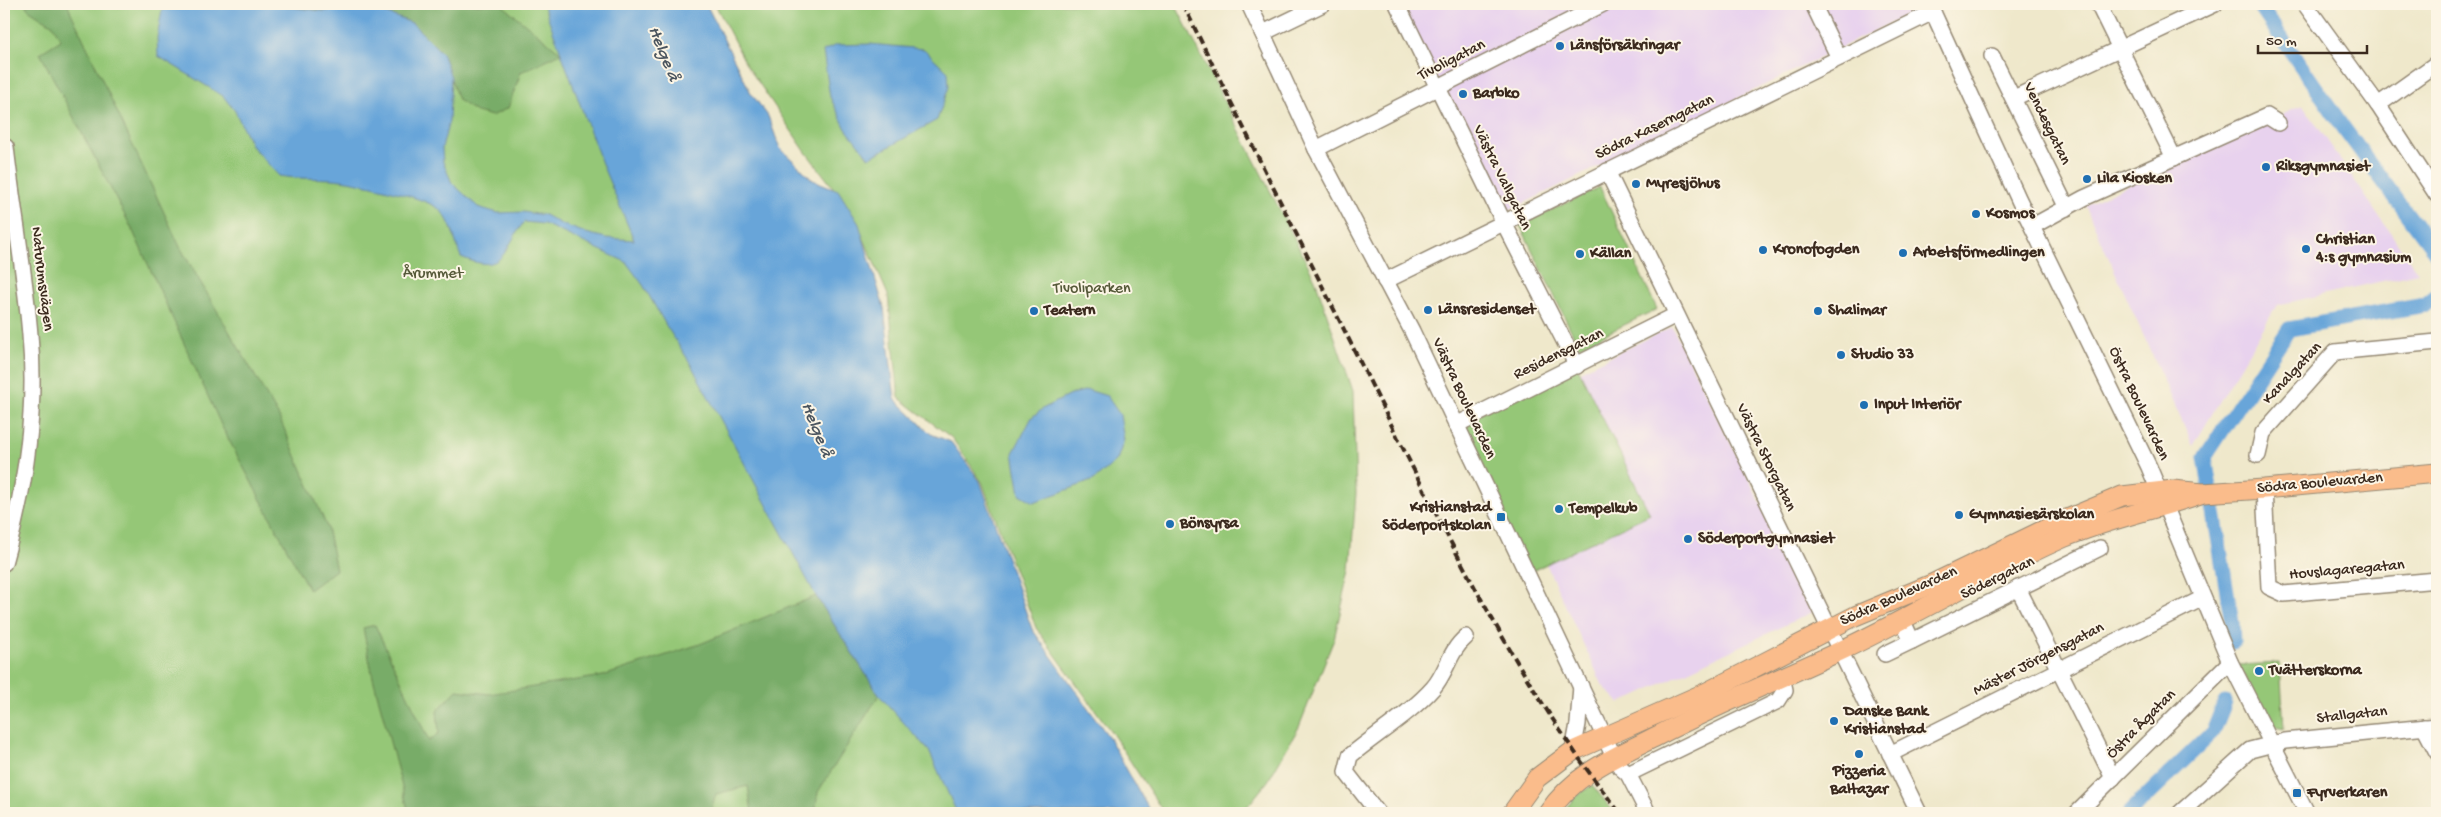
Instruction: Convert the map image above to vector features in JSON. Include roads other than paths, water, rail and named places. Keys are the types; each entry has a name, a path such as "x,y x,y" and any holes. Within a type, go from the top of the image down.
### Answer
{"main road":[{"name":"Södra Boulevarden","path":"1548,813 1560,796 1578,779 1614,757 1704,712 1839,652 1902,618 2064,538 2128,514 2162,499 2173,490 2203,493 2437,473"},
{"name":"Södra Boulevarden","path":"1512,813 1537,778 1573,751 1604,736 1707,692 1828,629 1932,584 2091,508 2122,496 2162,499"}],"street":[{"name":"Västra Boulevarden","path":"1249,4 1316,149 1386,281 1614,757"},
{"path":"1263,33 1323,4"},
{"name":"Västra Vallgatan","path":"1397,4 1504,223 1577,366"},
{"name":"Tivoligatan","path":"1316,149 1603,4"},
{"path":"1813,4 1839,58"},
{"path":"2098,4 2174,158"},
{"path":"2014,98 2215,4"},
{"path":"2305,4 2378,106 2437,195"},
{"name":"Södra Kaserngatan","path":"1386,281 1839,58 1934,8"},
{"name":"Östra Boulevarden","path":"1934,8 2033,226 2162,499 2230,662 2307,813"},
{"name":"Vendesgatan","path":"1992,56 2067,208"},
{"path":"2378,106 2437,64"},
{"path":"2033,226 2067,208 2267,116 2278,123"},
{"name":"Naturumsvägen","path":"4,563 18,506 26,462 32,363 22,263 6,147"},
{"name":"Västra Storgatan","path":"1607,171 1839,652 1919,813"},
{"name":"Residensgatan","path":"1456,425 1676,315"},
{"name":"Kanalgatan","path":"2258,455 2263,433 2334,352 2437,342"},
{"name":"Hovslagaregatan","path":"2264,489 2269,587 2276,592 2284,594 2437,580"},
{"name":"Södergatan","path":"1885,654 2100,548"},
{"path":"2018,588 2113,778"},
{"name":"Mäster Jörgensgatan","path":"1890,754 2203,598"},
{"path":"1902,618 1912,641"},
{"path":"1378,813 1346,772 1350,756 1426,695 1439,680 1452,652 1466,637"},
{"name":"Östra Ågatan","path":"2077,813 2230,662"},
{"path":"1628,774 1778,701 1785,690 1782,677"},
{"path":"1573,751 1578,724 1581,685"},
{"path":"2431,726 2437,752"},
{"name":"Stallgatan","path":"2180,813 2250,750 2271,743 2431,726"},
{"path":"1614,757 1621,768 1628,774 1648,813"}],"water":[{"name":"Helge å","path":"163,4 267,4 323,11 351,9 383,12 412,23 442,53 451,77 449,121 442,148 443,162 452,183 478,207 498,213 523,212 545,215 561,224 586,233 606,238 634,240 604,169 543,4 706,4 751,93 768,116 780,148 813,180 838,190 859,224 884,308 895,399 931,434 951,442 980,481 1032,629 1108,736 1151,813 957,813 929,751 879,695 816,596 689,361 643,285 626,262 544,224 524,222 501,258 486,264 475,262 461,257 453,232 444,214 431,204 404,194 355,182 279,176 251,145 235,111 223,96 158,56 157,38"},
{"path":"870,44 924,49 948,72 949,87 937,120 869,158 846,129 830,97 823,51 836,45"},
{"path":"1088,390 1107,396 1120,415 1124,440 1117,460 1094,480 1034,502 1020,494 1013,453 1032,417 1044,408 1072,394"}],"waterway":[{"path":"2258,4 2346,131 2437,254"},
{"path":"2233,642 2232,623 2205,457 2289,329 2425,305 2437,295"},
{"path":"2129,813 2213,732 2225,702"}],"railway":[{"path":"1183,4 1410,462 1492,618 1553,719 1585,767 1620,813"}],"place":[{"name":"Länsförsäkringar","path":"1560,46"},
{"name":"Barbko","path":"1463,94"},
{"name":"Riksgymnasiet","path":"2266,167"},
{"name":"Lila Kiosken","path":"2087,179"},
{"name":"Myresjöhus","path":"1636,184"},
{"name":"Kosmos","path":"1976,214"},
{"name":"Christian 4:s gymnasium","path":"2306,249"},
{"name":"Kronofogden","path":"1763,250"},
{"name":"Arbetsförmedlingen","path":"1903,253"},
{"name":"Källan","path":"1580,254"},
{"name":"Länsresidenset","path":"1428,310"},
{"name":"Teatern","path":"1034,311"},
{"name":"Shalimar","path":"1818,311"},
{"name":"Studio 33","path":"1841,355"},
{"name":"Input Interiör","path":"1864,405"},
{"name":"Tempelkub","path":"1559,509"},
{"name":"Gymnasiesärskolan","path":"1959,515"},
{"name":"Kristianstad Söderportskolan","path":"1501,517"},
{"name":"Bönsyrsa","path":"1170,524"},
{"name":"Söderportgymnasiet","path":"1688,539"},
{"name":"Tvätterskorna","path":"2259,671"},
{"name":"Danske Bank Kristianstad","path":"1834,721"},
{"name":"Pizzeria Baltazar","path":"1859,754"},
{"name":"Fyrverkaren","path":"2297,793"}],"park label":[{"name":"Årummet","path":"433,274"},
{"name":"Tivoliparken","path":"1092,289"}]}
